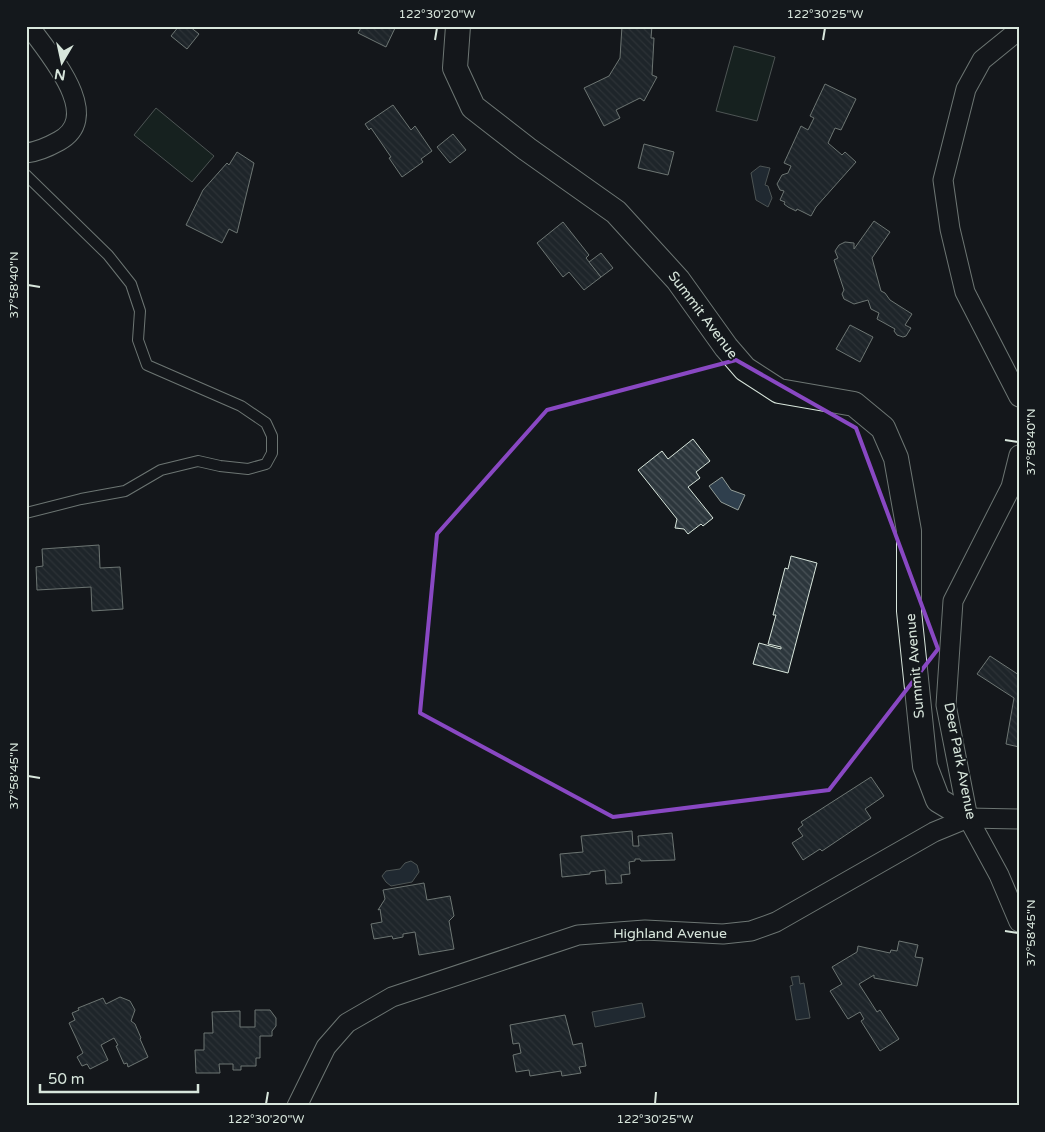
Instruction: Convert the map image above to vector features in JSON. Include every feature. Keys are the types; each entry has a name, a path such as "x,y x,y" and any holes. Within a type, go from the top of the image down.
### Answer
{"street":[{"path":"26,153 51,146 65,138 74,128 76,108 68,82 29,26"},
{"name":"Summit Avenue","path":"458,26 455,68 473,107 616,212 678,280 726,347 745,369 779,391 854,404 883,428 896,458 909,531 909,611 924,766 938,800 968,818"},
{"path":"1019,30 982,60 966,89 943,180 950,229 965,292 1019,398"},
{"name":"Deer Park Avenue","path":"1019,455 1012,487 953,602 946,705 968,818 999,875 1019,922"},
{"name":"Highland Avenue","path":"297,1106 326,1047 346,1023 392,997 578,935 645,930 722,934 752,931 776,922 934,832 968,818 1019,819"}],"lane":[{"path":"26,175 108,255 131,284 140,311 138,340 147,365 241,406 266,423 272,436 272,453 266,464 248,469 198,461 161,470 125,492 81,499 26,513"}],"highlighted area":[{"path":"736,360 856,428 938,649 829,790 613,817 420,713 437,534 547,410"}],"green space":[{"path":"734,46 775,57 757,121 716,111"},
{"path":"156,108 214,156 192,182 134,135"}],"water":[{"path":"760,166 770,168 765,185 768,186 772,198 768,207 756,200 751,173"},
{"path":"722,477 731,490 745,495 738,510 721,502 709,486"},
{"path":"411,861 417,865 419,872 412,882 391,886 382,876 386,871 400,869 405,863"},
{"path":"799,976 800,984 804,983 810,1018 796,1020 790,986 793,985 791,977"},
{"path":"642,1003 645,1017 595,1027 592,1012"}],"building":[{"path":"179,26 189,26 199,34 187,49 171,36"},
{"path":"362,26 396,26 386,47 358,33"},
{"path":"622,26 652,26 651,38 654,38 652,75 657,77 644,101 640,98 616,110 620,118 604,126 584,88 609,76 620,58"},
{"path":"825,84 856,99 841,130 835,128 828,143 842,155 845,152 856,162 816,207 811,216 797,209 796,211 784,204 785,202 780,200 784,191 780,190 777,184 782,175 788,173 791,166 784,163 801,126 808,130 814,118 810,116"},
{"path":"393,105 411,130 415,126 432,151 421,159 423,162 402,177 371,128 369,130 365,124"},
{"path":"453,134 466,150 450,163 437,147"},
{"path":"644,144 674,152 668,175 638,168"},
{"path":"237,152 254,163 237,233 229,229 222,243 186,225 203,190 227,163 229,165"},
{"path":"874,221 890,232 872,258 881,291 890,300 912,314 905,325 911,328 906,336 903,337 897,335 894,331 895,329 877,319 879,313 871,309 868,300 854,304 844,299 842,294 844,290 834,260 838,258 835,251 839,245 845,242 854,243 854,249"},
{"path":"563,222 589,255 586,258 601,277 584,290 569,272 563,277 537,243"},
{"path":"601,253 613,268 601,277 589,262"},
{"path":"850,325 873,337 860,362 836,349"},
{"path":"693,439 710,461 696,472 700,478 688,487 713,518 688,534 684,529 675,528 677,519 638,470 662,451 668,459"},
{"path":"99,545 100,568 120,567 123,609 92,611 91,587 37,590 36,567 43,566 42,549"},
{"path":"791,556 817,563 788,673 753,664 759,643 781,649 781,647 768,644 785,568 788,569"},
{"path":"990,656 1019,675 1019,747 1006,744 1014,698 977,674"},
{"path":"871,777 884,796 865,809 871,818 822,851 820,849 803,860 792,843 803,836 798,829 803,825 801,822"},
{"path":"632,831 633,846 639,846 638,836 672,833 675,860 641,861 640,859 635,859 635,861 629,862 630,874 621,875 622,883 606,884 605,870 590,872 590,874 562,877 560,854 583,852 581,836"},
{"path":"424,883 427,900 450,896 454,916 449,921 454,949 419,955 415,932 403,934 403,937 393,939 392,936 374,939 371,924 382,922 380,909 378,910 385,899 383,890"},
{"path":"899,941 918,945 915,957 923,958 917,986 874,978 874,975 859,984 877,1012 880,1010 899,1039 880,1051 861,1021 864,1019 860,1012 848,1019 830,991 842,984 832,967 857,952 858,946 890,953 891,950 897,951"},
{"path":"120,997 130,1001 135,1010 131,1021 135,1024 148,1057 128,1067 127,1063 124,1064 114,1038 101,1045 108,1060 90,1069 87,1064 82,1066 77,1057 83,1053 69,1023 75,1020 72,1013 79,1010 78,1008 103,998 106,1004"},
{"path":"255,1010 270,1010 276,1018 276,1026 272,1031 272,1036 260,1036 260,1058 256,1058 256,1066 241,1066 241,1070 233,1070 233,1064 219,1064 220,1073 196,1073 195,1050 204,1050 204,1033 213,1033 212,1012 240,1011 240,1027 255,1027"},
{"path":"565,1015 573,1045 582,1043 586,1066 579,1067 581,1073 562,1076 561,1071 530,1076 529,1070 516,1072 513,1055 521,1053 519,1043 513,1044 510,1025"}]}
